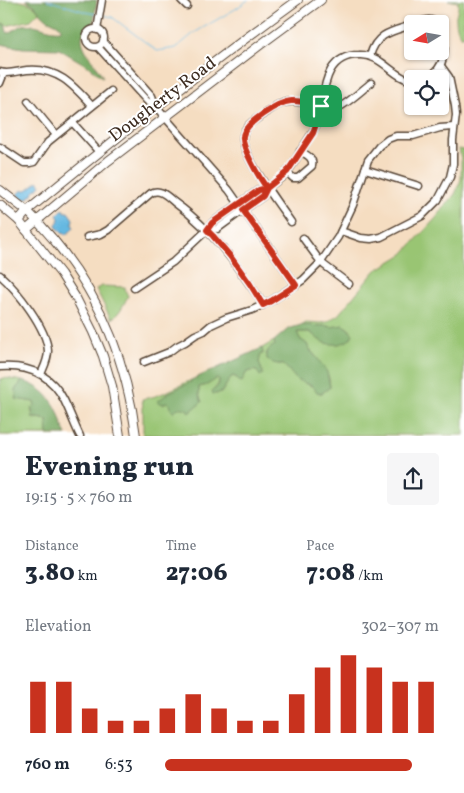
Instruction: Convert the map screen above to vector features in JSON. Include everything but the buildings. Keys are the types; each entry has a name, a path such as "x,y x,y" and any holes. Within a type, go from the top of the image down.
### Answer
{"main road":[{"name":"Dougherty Road","path":"19,220 27,211 156,107 298,0"},
{"name":"Dougherty Road","path":"26,230 108,161 321,0"},
{"path":"0,190 27,211 62,250 76,268 104,318 126,381 136,436"},
{"path":"0,205 19,220 61,274 76,298 103,356 112,386 120,436"}],"street":[{"path":"102,0 98,27 103,34 104,41 152,96 156,107"},
{"path":"181,0 187,6"},
{"path":"98,27 89,32 86,39 90,46 98,47 147,101 156,107 229,190 296,285"},
{"path":"370,56 373,46 384,34 404,27"},
{"path":"98,47 104,41"},
{"path":"134,288 173,262 212,223 259,190 267,188 287,172 313,133 326,80 334,66 350,56 359,54 374,56 404,78"},
{"path":"437,70 443,60"},
{"path":"341,231 361,238 371,239 381,236 422,216 438,200 450,177 453,164 456,115 449,76 441,66"},
{"path":"0,83 2,72 49,71 74,86 92,106"},
{"path":"291,222 267,188 244,147 243,136 248,126 279,104 285,102 338,107 371,83"},
{"path":"0,147 24,163 30,164 34,162 48,142 111,91"},
{"path":"28,101 56,135"},
{"path":"73,123 99,152"},
{"path":"144,362 169,352 211,325 271,301 303,280 321,262 341,231 365,169 375,150 388,139 396,136 413,136 440,128 454,128"},
{"path":"287,172 294,178 298,178 312,166 311,158 300,151"},
{"path":"365,169 419,186"},
{"path":"207,230 217,228 263,196 267,188"},
{"path":"87,237 101,234 108,230 146,197 156,191 164,194 194,217 213,236 230,256 263,305"},
{"path":"303,238 321,262 349,284"},
{"path":"0,275 23,301 44,333 48,352 47,361 41,374"},
{"path":"0,367 12,366 34,370 55,386 64,398 80,436"}],"green space":[{"path":"0,0 28,3 39,12 31,20 6,26 0,23"},
{"path":"26,0 97,0 93,26 85,31 82,37 85,49 103,78 91,68 59,49 23,48 0,44 0,24 5,24 8,33 28,24 51,30 61,30 58,25 47,19 35,6"},
{"path":"448,0 464,0 464,36 461,36 456,24 458,2"},
{"path":"459,149 464,150 464,435 143,435 142,399 161,394 191,380 192,382 158,402 167,402 171,406 187,409 189,412 202,402 199,395 199,387 207,385 218,377 217,386 212,391 215,394 221,393 232,376 236,377 239,381 246,372 262,369 259,362 263,353 262,348 274,341 275,346 269,349 266,354 273,363 284,365 319,393 330,387 329,378 317,358 307,344 300,339 297,332 310,332 321,341 338,344 352,332 344,325 331,327 301,325 306,322 326,322 338,315 375,271 403,254 436,218 455,194 461,179"},
{"path":"102,286 125,287 128,296 119,312 111,319 96,289"},
{"path":"301,325 331,327 344,325 353,334 351,338 340,344 331,344 321,341 310,332 297,332 300,339 307,344 327,372 330,387 322,393 317,392 312,386 297,380 284,365 273,363 267,359 268,351 275,345 274,341 288,329"},
{"path":"262,348 263,354 261,354 259,362 263,374 260,376 257,371 250,371 246,373 242,382 232,376 221,393 213,394 212,391 219,384 218,378 207,385 199,387 199,395 202,402 189,413 187,409 181,408 173,412 167,402 163,404 157,402 168,393 191,382 191,380"},
{"path":"0,379 22,381 16,388 17,399 34,402 35,406 31,410 34,419 47,420 49,435 0,435"},
{"path":"22,381 33,385 48,396 58,412 66,435 49,435 47,420 32,418 31,408 35,406 34,402 16,399 16,388"}],"water":[{"path":"38,181 41,185 28,198 23,199 17,194 27,190"},
{"path":"63,209 73,219 72,224 74,228 66,235 57,228 56,224 59,218 57,215"}],"waterway":[{"path":"47,0 96,14"},
{"path":"103,15 112,17 157,51 176,48 194,33 248,0"}],"route":[{"path":"321,106 294,101 279,104 252,122 243,136 244,147 267,188 263,196 243,210 296,285 263,305 239,268 207,230 212,223 259,190 267,188 287,172 313,133 321,106"}]}
